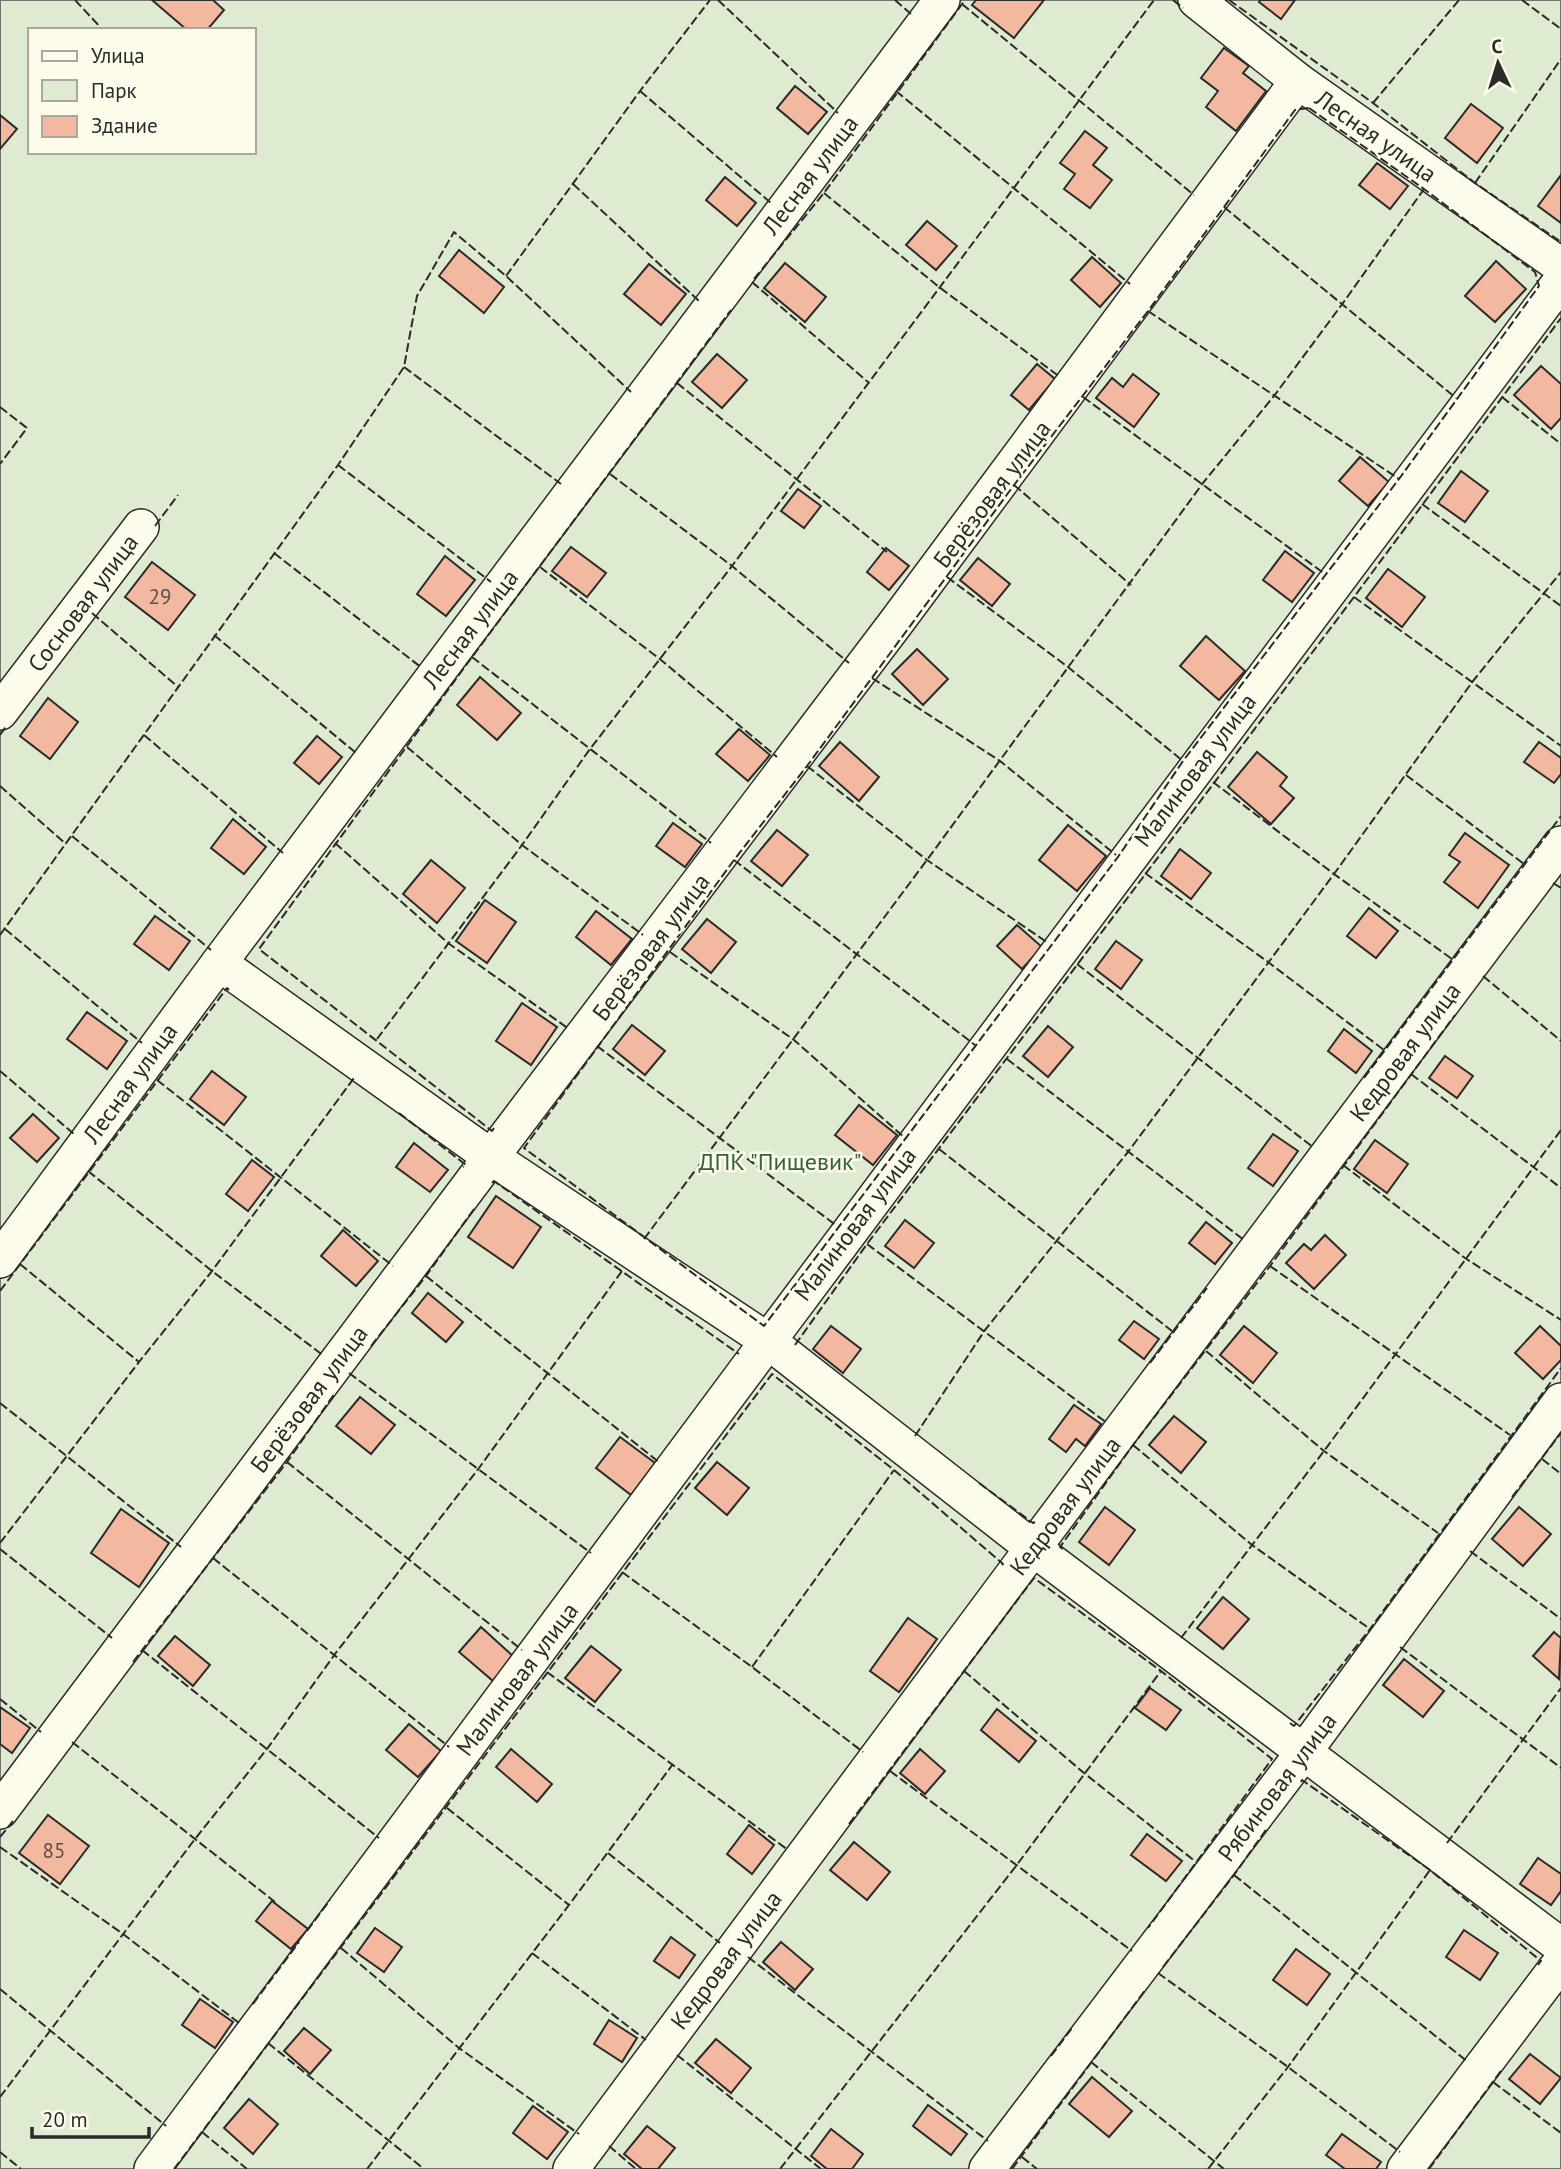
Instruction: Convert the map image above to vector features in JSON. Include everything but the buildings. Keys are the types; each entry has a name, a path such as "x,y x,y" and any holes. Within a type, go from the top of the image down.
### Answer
{"street":[{"name":"Лесная улица","path":"0,1260 219,963 942,0"},
{"name":"Лесная улица","path":"1196,0 1298,81 1561,266"},
{"name":"Берёзовая улица","path":"0,1811 895,624 1298,81"},
{"name":"Малиновая улица","path":"152,2169 1561,281"},
{"name":"Сосновая улица","path":"0,712 141,527"},
{"name":"Кедровая улица","path":"571,2169 1561,844"},
{"path":"219,963 491,1157 768,1341 1033,1548 1561,1946"},
{"name":"Рябиновая улица","path":"987,2169 1303,1753 1561,1401"},
{"path":"1405,2169 1561,1962"}],"green space":[{"name":"ДПК \"Пищевик\"","path":"0,0 1561,0 1561,2169 0,2169"}],"fence":[{"path":"75,0 101,28"},
{"path":"506,276 640,91 710,0"},
{"path":"718,0 838,113"},
{"path":"895,0 911,14"},
{"path":"754,279 824,193 965,0"},
{"path":"377,1039 590,749 732,566 1154,0"},
{"path":"1173,0 1183,8"},
{"path":"1229,0 1373,103 1475,183 1561,242"},
{"path":"1373,103 1459,0"},
{"path":"1522,0 1561,29"},
{"path":"962,4 1194,195"},
{"path":"1475,183 1561,59"},
{"path":"640,91 771,203"},
{"path":"896,91 1130,284"},
{"path":"1309,108 1535,272 1539,286 1399,479 1183,761 1118,857 764,1326 524,1148 734,860 807,766 1014,485 1148,311 1295,110 1309,108"},
{"path":"573,184 699,301"},
{"path":"644,1239 927,860 1203,483 1274,396 1424,189"},
{"path":"824,193 939,287 1060,377"},
{"path":"1224,207 1456,398"},
{"path":"0,935 338,465 404,367 417,296 454,232 506,276 631,392"},
{"path":"752,282 868,382"},
{"path":"494,1128 492,1131 259,949 472,657 731,310"},
{"path":"1148,311 1399,479"},
{"path":"795,1345 867,1244 1561,318"},
{"path":"404,367 561,484"},
{"path":"677,383 887,552"},
{"path":"1083,397 1325,574"},
{"path":"1502,397 1561,444"},
{"path":"0,407 27,428 0,464"},
{"path":"338,465 491,582"},
{"path":"610,474 732,566 849,663"},
{"path":"1014,485 1131,585"},
{"path":"155,526 178,495"},
{"path":"1422,504 1561,606"},
{"path":"274,553 422,668"},
{"path":"540,567 661,660 777,757"},
{"path":"915,1436 985,1330 1128,1152 1473,681 1561,572"},
{"path":"947,577 1068,667 1183,761"},
{"path":"1354,597 1561,746"},
{"path":"92,613 178,687"},
{"path":"214,635 356,753"},
{"path":"472,657 711,843"},
{"path":"872,678 1000,761 1116,855"},
{"path":"0,735 7,725"},
{"path":"144,735 283,853"},
{"path":"407,747 522,845 643,935"},
{"path":"807,766 927,860 1048,943"},
{"path":"1406,775 1524,864"},
{"path":"1213,782 1452,959"},
{"path":"0,786 66,844"},
{"path":"1364,1078 1561,816"},
{"path":"72,836 211,950"},
{"path":"335,843 448,943 569,1029"},
{"path":"734,860 975,1045"},
{"path":"1145,873 1384,1050"},
{"path":"1553,883 1561,888"},
{"path":"5,929 142,1043"},
{"path":"670,952 794,1040 905,1138"},
{"path":"1077,964 1314,1148"},
{"path":"1483,976 1561,1041"},
{"path":"0,1291 227,988 229,990"},
{"path":"1063,1549 1060,1547 1133,1445 1270,1266 1455,1015"},
{"path":"597,1046 837,1226"},
{"path":"1007,1059 1244,1240"},
{"path":"0,1071 74,1134"},
{"path":"1411,1074 1561,1188"},
{"path":"0,1543 212,1271 354,1078"},
{"path":"157,1080 393,1266"},
{"path":"399,1113 466,1165 463,1167"},
{"path":"1181,1638 1324,1451 1561,1130"},
{"path":"939,1149 1172,1331"},
{"path":"1343,1165 1465,1258 1561,1320"},
{"path":"88,1171 212,1271 324,1356"},
{"path":"492,1183 494,1181 739,1354"},
{"path":"371,1346 474,1209"},
{"path":"867,1244 1107,1423"},
{"path":"20,1264 139,1362"},
{"path":"1270,1266 1510,1435"},
{"path":"0,2097 479,1468 622,1271"},
{"path":"426,1276 660,1463"},
{"path":"1150,1363 1207,1288"},
{"path":"1206,1351 1324,1451 1438,1533"},
{"path":"1290,1723 1294,1726 1370,1629 1561,1368"},
{"path":"349,1373 591,1553"},
{"path":"174,2169 772,1374 894,1470 1002,1565"},
{"path":"133,1662 287,1462 335,1393"},
{"path":"0,1403 181,1547"},
{"path":"1512,1497 1561,1433"},
{"path":"1133,1445 1252,1545 1370,1629"},
{"path":"1542,1459 1561,1474"},
{"path":"287,1462 522,1650"},
{"path":"752,1667 894,1470"},
{"path":"979,1483 1035,1522"},
{"path":"0,1549 112,1638"},
{"path":"1470,1551 1561,1619"},
{"path":"213,1558 449,1747"},
{"path":"622,1572 863,1752"},
{"path":"849,1824 1034,1578 1161,1671 1272,1759 1148,1928"},
{"path":"1400,1647 1561,1768"},
{"path":"142,1650 379,1838"},
{"path":"964,1671 1084,1773 1196,1862"},
{"path":"780,2169 1016,1866 1161,1671"},
{"path":"547,1672 788,1850"},
{"path":"1447,1843 1561,1688"},
{"path":"0,1699 41,1732"},
{"path":"72,1742 275,1902"},
{"path":"367,2169 673,1764"},
{"path":"890,1771 1132,1951"},
{"path":"1301,1782 1302,1780 1430,1870 1541,1961 1538,1965"},
{"path":"447,1808 569,1905"},
{"path":"0,1837 13,1821"},
{"path":"1163,1967 1268,1827"},
{"path":"0,1847 123,1934 239,2023"},
{"path":"608,1853 720,1943"},
{"path":"1208,2169 1288,2067 1430,1870"},
{"path":"1234,1875 1468,2062"},
{"path":"307,1931 330,1900"},
{"path":"253,2004 299,1942"},
{"path":"341,1948 459,2048 579,2134"},
{"path":"532,1953 646,2040"},
{"path":"748,1957 988,2141"},
{"path":"1158,1973 1400,2152"},
{"path":"0,1989 166,2126"},
{"path":"1012,2169 1146,1989"},
{"path":"1051,2056 1072,2028"},
{"path":"268,2043 424,2169"},
{"path":"677,2055 821,2169"},
{"path":"1091,2062 1224,2169"},
{"path":"1429,2169 1503,2068"},
{"path":"1493,2082 1561,2133"},
{"path":"202,2132 247,2169"},
{"path":"609,2146 636,2169"},
{"path":"0,2152 21,2169"},
{"path":"1022,2157 1037,2169"}]}
